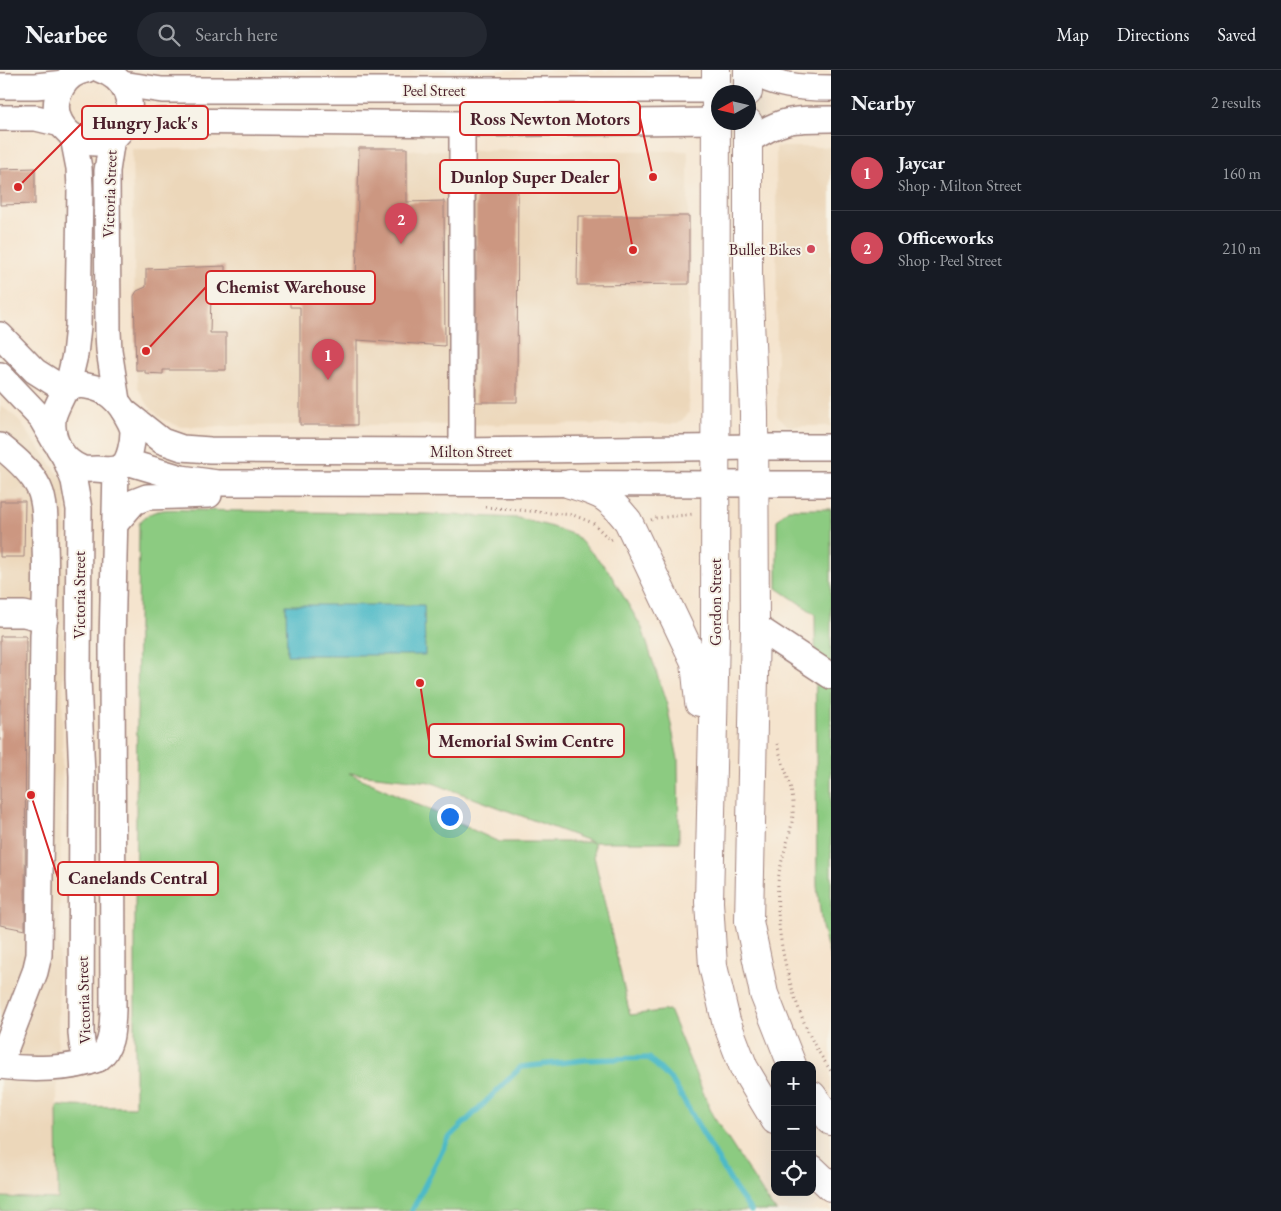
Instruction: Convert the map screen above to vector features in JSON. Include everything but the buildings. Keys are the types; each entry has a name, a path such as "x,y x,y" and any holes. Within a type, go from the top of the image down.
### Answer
{"main road":[{"name":"Gordon Street","path":"717,130 716,634 709,902 713,966 729,1029 744,1068 771,1113"},
{"path":"748,132 748,275 754,447 755,626 749,921 764,994 790,1061"},
{"path":"570,484 600,493 615,505 628,521 695,662 710,818"},
{"path":"816,1100 831,1121"},
{"path":"816,1172 831,1187"}],"street":[{"name":"Peel Street","path":"0,86 36,86 92,74 162,90 735,79 768,81 800,88 831,88"},
{"path":"0,118 36,118 92,143 102,142 118,132 128,115 129,104 127,94 92,74 59,92 56,103 57,114 67,131"},
{"name":"Peel Street","path":"118,132 162,121 462,124 711,119"},
{"path":"748,132 765,129 786,121 831,120"},
{"path":"462,124 462,451"},
{"name":"Victoria Street","path":"66,390 75,355 78,326 80,188 79,168 67,131"},
{"name":"Victoria Street","path":"118,132 107,171 108,332 109,350 120,406"},
{"path":"0,334 35,371 66,390"},
{"path":"0,375 41,418 61,451 82,468 103,470 121,465 130,448 133,430 120,406 107,392 92,386 80,385 66,390 54,416 53,428 61,451"},
{"name":"Milton Street","path":"120,406 162,441 182,448 210,450 462,451 831,447"},
{"path":"0,446 14,457 35,481 42,495 45,528 46,602 44,619 39,949 35,972 1,1055"},
{"name":"Victoria Street","path":"61,451 74,481 79,509 78,678 82,776 81,1032 82,1046 85,1052 91,1058 98,1060 104,1055 109,1045 113,1010 112,644 115,524 121,465"},
{"name":"Milton Street","path":"121,465 191,480 217,483 831,484"},
{"path":"115,524 134,502 147,497 174,495 238,496 293,484"},
{"path":"0,614 24,614 44,619"},
{"path":"755,626 831,676"},
{"path":"0,1026 9,1019 24,998"},
{"path":"1,1055 61,1050 73,1043 81,1032"},
{"path":"1,1055 56,1068 98,1060"}],"path":[{"path":"484,507 573,515 593,523 610,540 617,537"},
{"path":"644,524 656,518 697,514"},
{"path":"776,737 790,781 793,799 793,814 778,882 778,906 782,943 789,976 800,1009 814,1042 831,1071"}],"shaded area":[{"path":"776,147 831,147 831,426 788,426 777,415"},
{"path":"132,149 688,151 689,413 678,424 181,427 162,419 148,405 138,388 136,370"},
{"path":"0,405 17,418 66,484 57,1106 58,1200 0,1197"}],"green space":[{"path":"788,509 831,509 831,961 822,927 817,886 815,614 777,588 777,520"},
{"path":"163,510 426,514 518,518 575,535 608,570 642,628 667,705 678,759 679,842 594,842 594,856 630,1015 669,1010 713,1116 772,1207 777,1211 0,1211 0,1197 58,1199 57,1106 135,1107 139,523 150,514","holes":["349,773 430,782 592,842 499,842"]}],"water":[{"path":"286,605 424,605 425,655 287,655"}],"waterway":[{"path":"412,1211 448,1139 521,1067 585,1060 649,1058 673,1082 734,1187 751,1211"}],"place":[{"name":"Ross Newton Motors","path":"653,177"},
{"name":"Hungry Jack's","path":"18,187"},
{"name":"Officeworks","path":"401,244"},
{"name":"Bullet Bikes","path":"811,249"},
{"name":"Dunlop Super Dealer","path":"633,250"},
{"name":"Chemist Warehouse","path":"146,351"},
{"name":"Jaycar","path":"328,380"},
{"name":"Memorial Swim Centre","path":"420,683"},
{"name":"Canelands Central","path":"31,795"}]}
